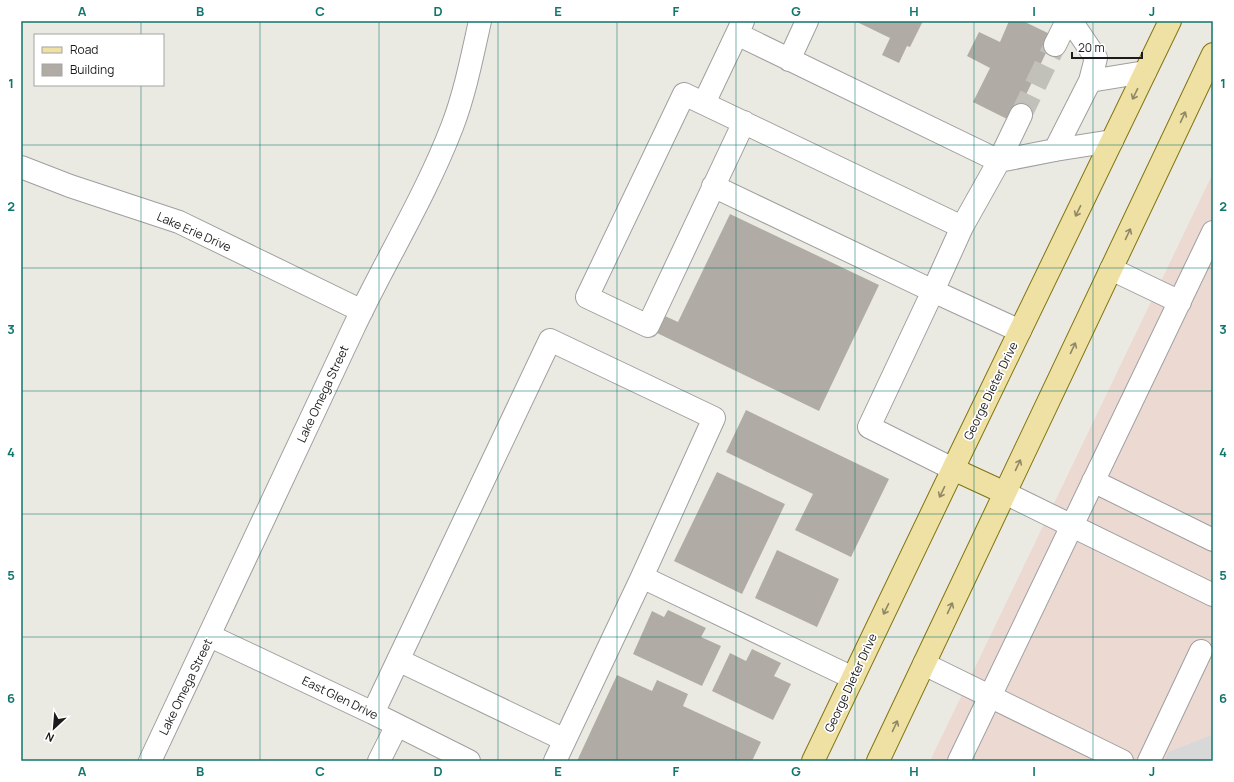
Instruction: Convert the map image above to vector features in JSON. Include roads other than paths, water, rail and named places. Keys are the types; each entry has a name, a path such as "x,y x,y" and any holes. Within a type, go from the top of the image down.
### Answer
{"main road":[{"name":"George Dieter Drive","path":"813,761 1170,21"},
{"path":"878,761 1213,54"},
{"path":"953,469 1004,493"}],"street":[{"name":"Lake Omega Street","path":"150,761 362,311 432,172 452,126 464,88 480,21"},
{"path":"788,60 807,21"},
{"path":"1055,45 1067,21"},
{"path":"1055,150 1090,81 1096,58 1071,21"},
{"path":"704,103 740,28 788,60 999,161 1055,150 1112,142"},
{"path":"1090,81 1145,72"},
{"path":"744,122 648,326 587,297 684,94 744,122 962,227"},
{"path":"953,469 868,427 962,227 999,161 1021,114"},
{"name":"Lake Erie Drive","path":"21,167 70,186 179,222 362,311"},
{"path":"713,186 1020,331"},
{"path":"959,761 1213,232"},
{"path":"1111,269 1180,302"},
{"path":"373,713 550,340 714,418 642,577 555,761"},
{"path":"1093,481 1213,540"},
{"path":"1004,493 1213,595"},
{"path":"642,577 853,678"},
{"name":"East Glen Drive","path":"210,636 373,713 469,761"},
{"path":"1149,761 1201,652"},
{"path":"398,660 565,740"},
{"path":"924,664 1122,761"},
{"path":"379,761 397,725"}],"tunnel":[{"path":"1021,115 1055,45"}]}
